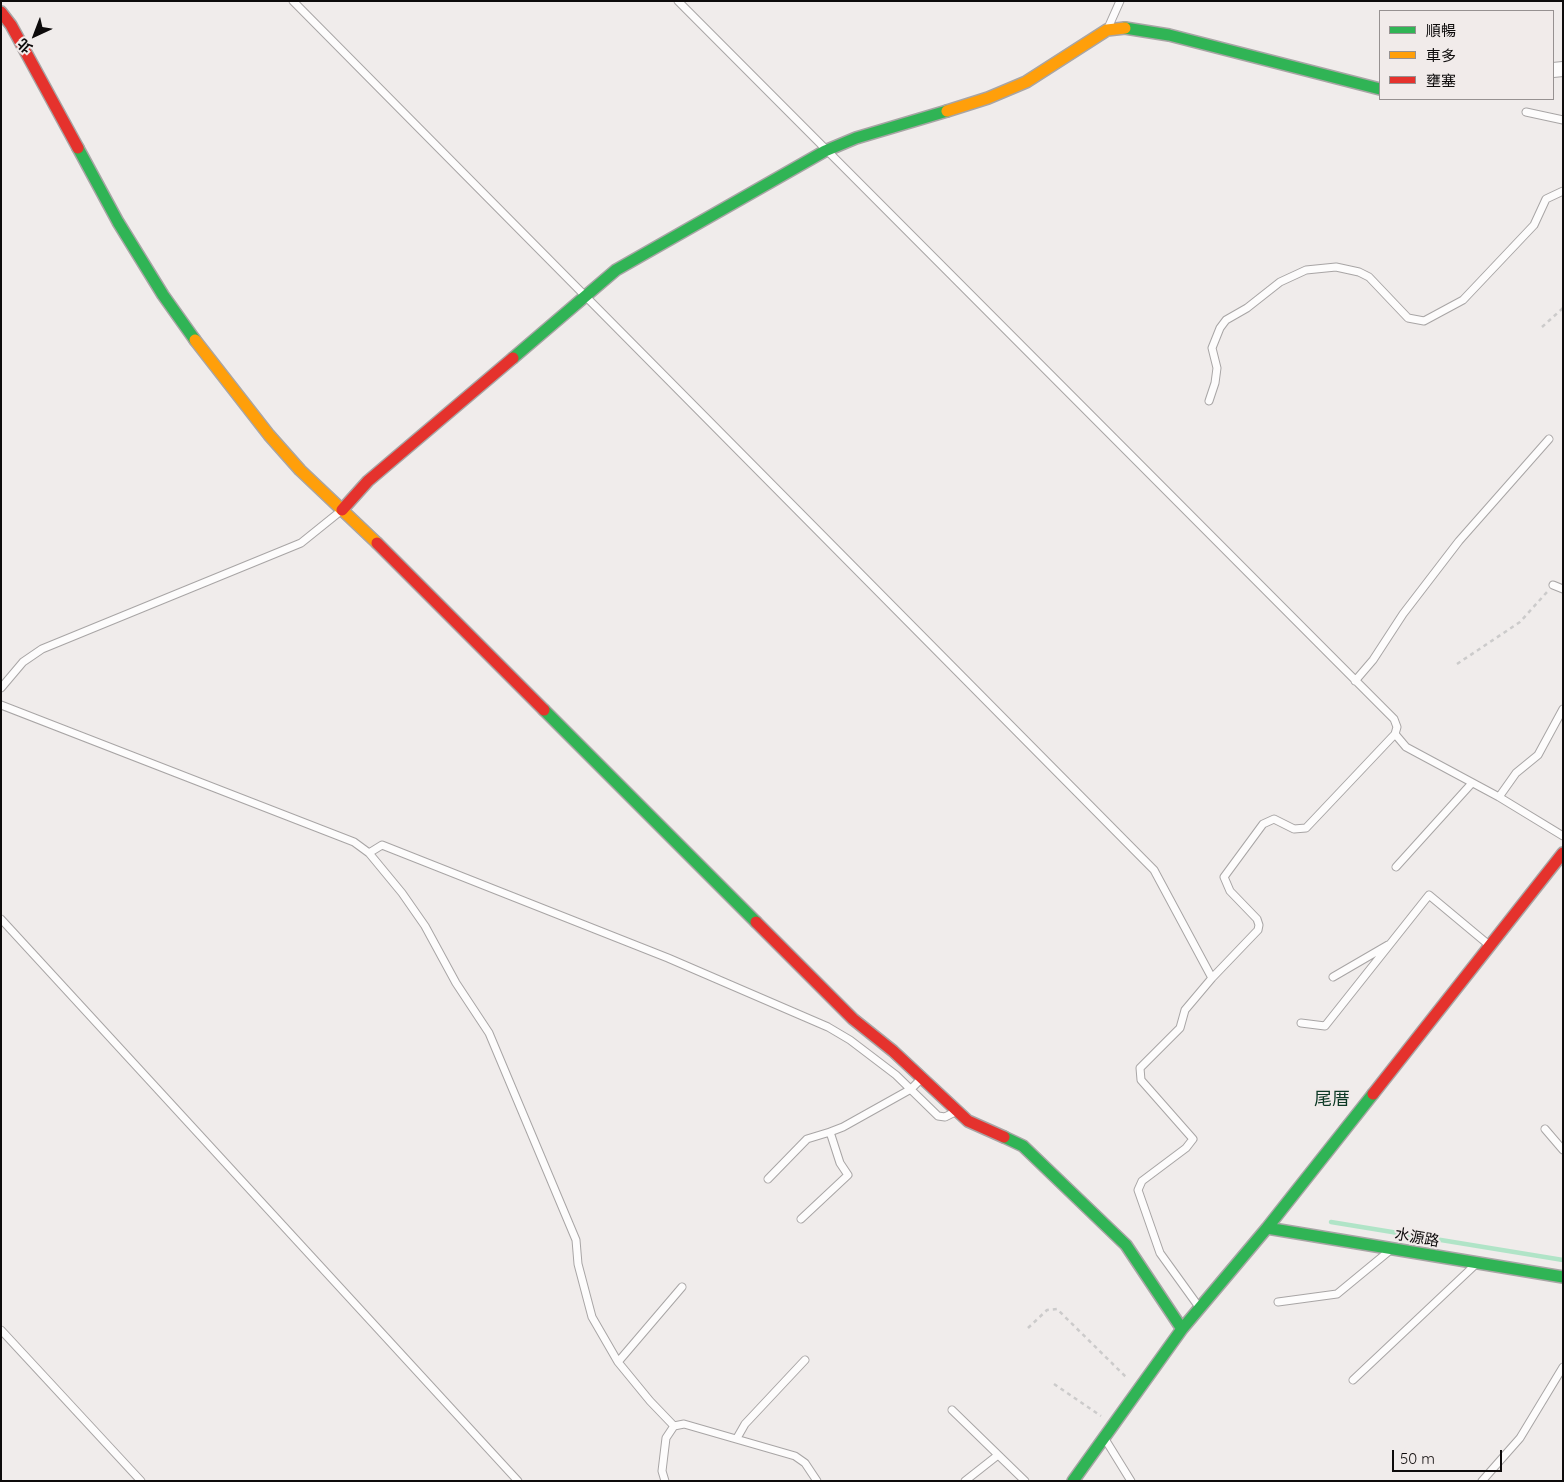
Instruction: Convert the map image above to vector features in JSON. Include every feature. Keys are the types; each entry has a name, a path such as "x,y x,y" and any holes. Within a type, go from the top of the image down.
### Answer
{"street":[{"path":"1,12 21,42 118,222 163,295 205,354 269,435 300,470 853,1019 976,1126 1023,1146 1119,1238 1132,1253 1182,1329"},
{"path":"342,510 368,481 616,270 825,151 856,138 988,98 1026,82 1107,30 1129,28 1170,35 1379,89"},
{"path":"1073,1481 1112,1423 1182,1329 1267,1228 1563,853"},
{"name":"水源路","path":"1267,1228 1563,1277"}],"lane":[{"path":"293,1 1154,870 1212,978"},
{"path":"678,1 825,151 1394,719 1395,734 1406,747 1499,797 1563,836"},
{"path":"1107,30 1120,1"},
{"path":"1526,112 1563,120"},
{"path":"1208,401 1215,383 1216,368 1212,348 1220,328 1226,320 1247,308 1280,282 1306,270 1336,267 1359,272 1369,277 1408,318 1424,321 1459,304 1534,225 1546,199 1563,191"},
{"path":"1355,682 1373,660 1403,614 1458,541 1549,439"},
{"path":"1,688 24,662 42,649 301,543 342,510"},
{"path":"1553,586 1563,590"},
{"path":"1,706 354,842 369,853 402,893 425,926 456,983 489,1033 573,1232 578,1264 592,1317 618,1362 650,1401 674,1426"},
{"path":"1499,797 1516,774 1538,755 1563,709"},
{"path":"1199,1308 1160,1253 1138,1190 1142,1181 1186,1148 1193,1139 1141,1080 1140,1068 1180,1028 1186,1010 1212,978 1258,930 1257,919 1230,892 1224,877 1263,824 1274,819 1294,829 1306,828 1395,734"},
{"path":"1396,867 1472,783"},
{"path":"369,853 382,845 668,958 828,1027 850,1040 896,1075 938,1116 945,1118 958,1110"},
{"path":"1300,1023 1326,1026 1429,895 1490,945"},
{"path":"1,919 518,1481"},
{"path":"1333,977 1392,942"},
{"path":"768,1179 807,1139 843,1127 911,1089 922,1078"},
{"path":"1545,1129 1563,1150"},
{"path":"801,1219 848,1174 840,1163 830,1132"},
{"path":"1278,1302 1337,1294 1392,1248"},
{"path":"1353,1380 1478,1263"},
{"path":"618,1362 682,1287"},
{"path":"1,1330 141,1481"},
{"path":"737,1438 745,1424 805,1360"},
{"path":"1482,1481 1520,1438 1563,1367"},
{"path":"952,1410 1025,1481"},
{"path":"665,1481 662,1471 666,1438 674,1426 684,1424 800,1458 810,1469 817,1481"},
{"path":"1103,1436 1131,1481"},
{"path":"965,1481 998,1454"}],"path":[{"path":"1542,327 1563,308"},
{"path":"1457,664 1520,622 1553,586"},
{"path":"1028,1328 1047,1310 1057,1309 1138,1389"},
{"path":"1054,1384 1112,1423"}],"waterway":[{"path":"1331,1222 1563,1260"}],"traffic: fast":[{"path":"1125,28 1169,35 1379,89"},
{"path":"513,358 616,270 825,151 856,138 947,111"},
{"path":"78,148 118,222 163,295 195,340"},
{"path":"544,710 756,922"},
{"path":"1073,1481 1182,1329 1267,1228 1373,1094"},
{"path":"1004,1137 1023,1146 1126,1245 1182,1329"},
{"path":"1267,1228 1563,1277"}],"traffic: slow":[{"path":"947,111 988,98 1026,82 1107,30 1125,28"},
{"path":"195,340 269,435 300,470 377,543"}],"traffic: jam":[{"path":"1,12 11,25 78,148"},
{"path":"342,510 368,481 513,358"},
{"path":"377,543 544,710"},
{"path":"1373,1094 1563,853"},
{"path":"756,922 853,1019 893,1051 968,1121 1004,1137"}],"district":[{"name":"尾厝","path":"1332,1100"}]}
